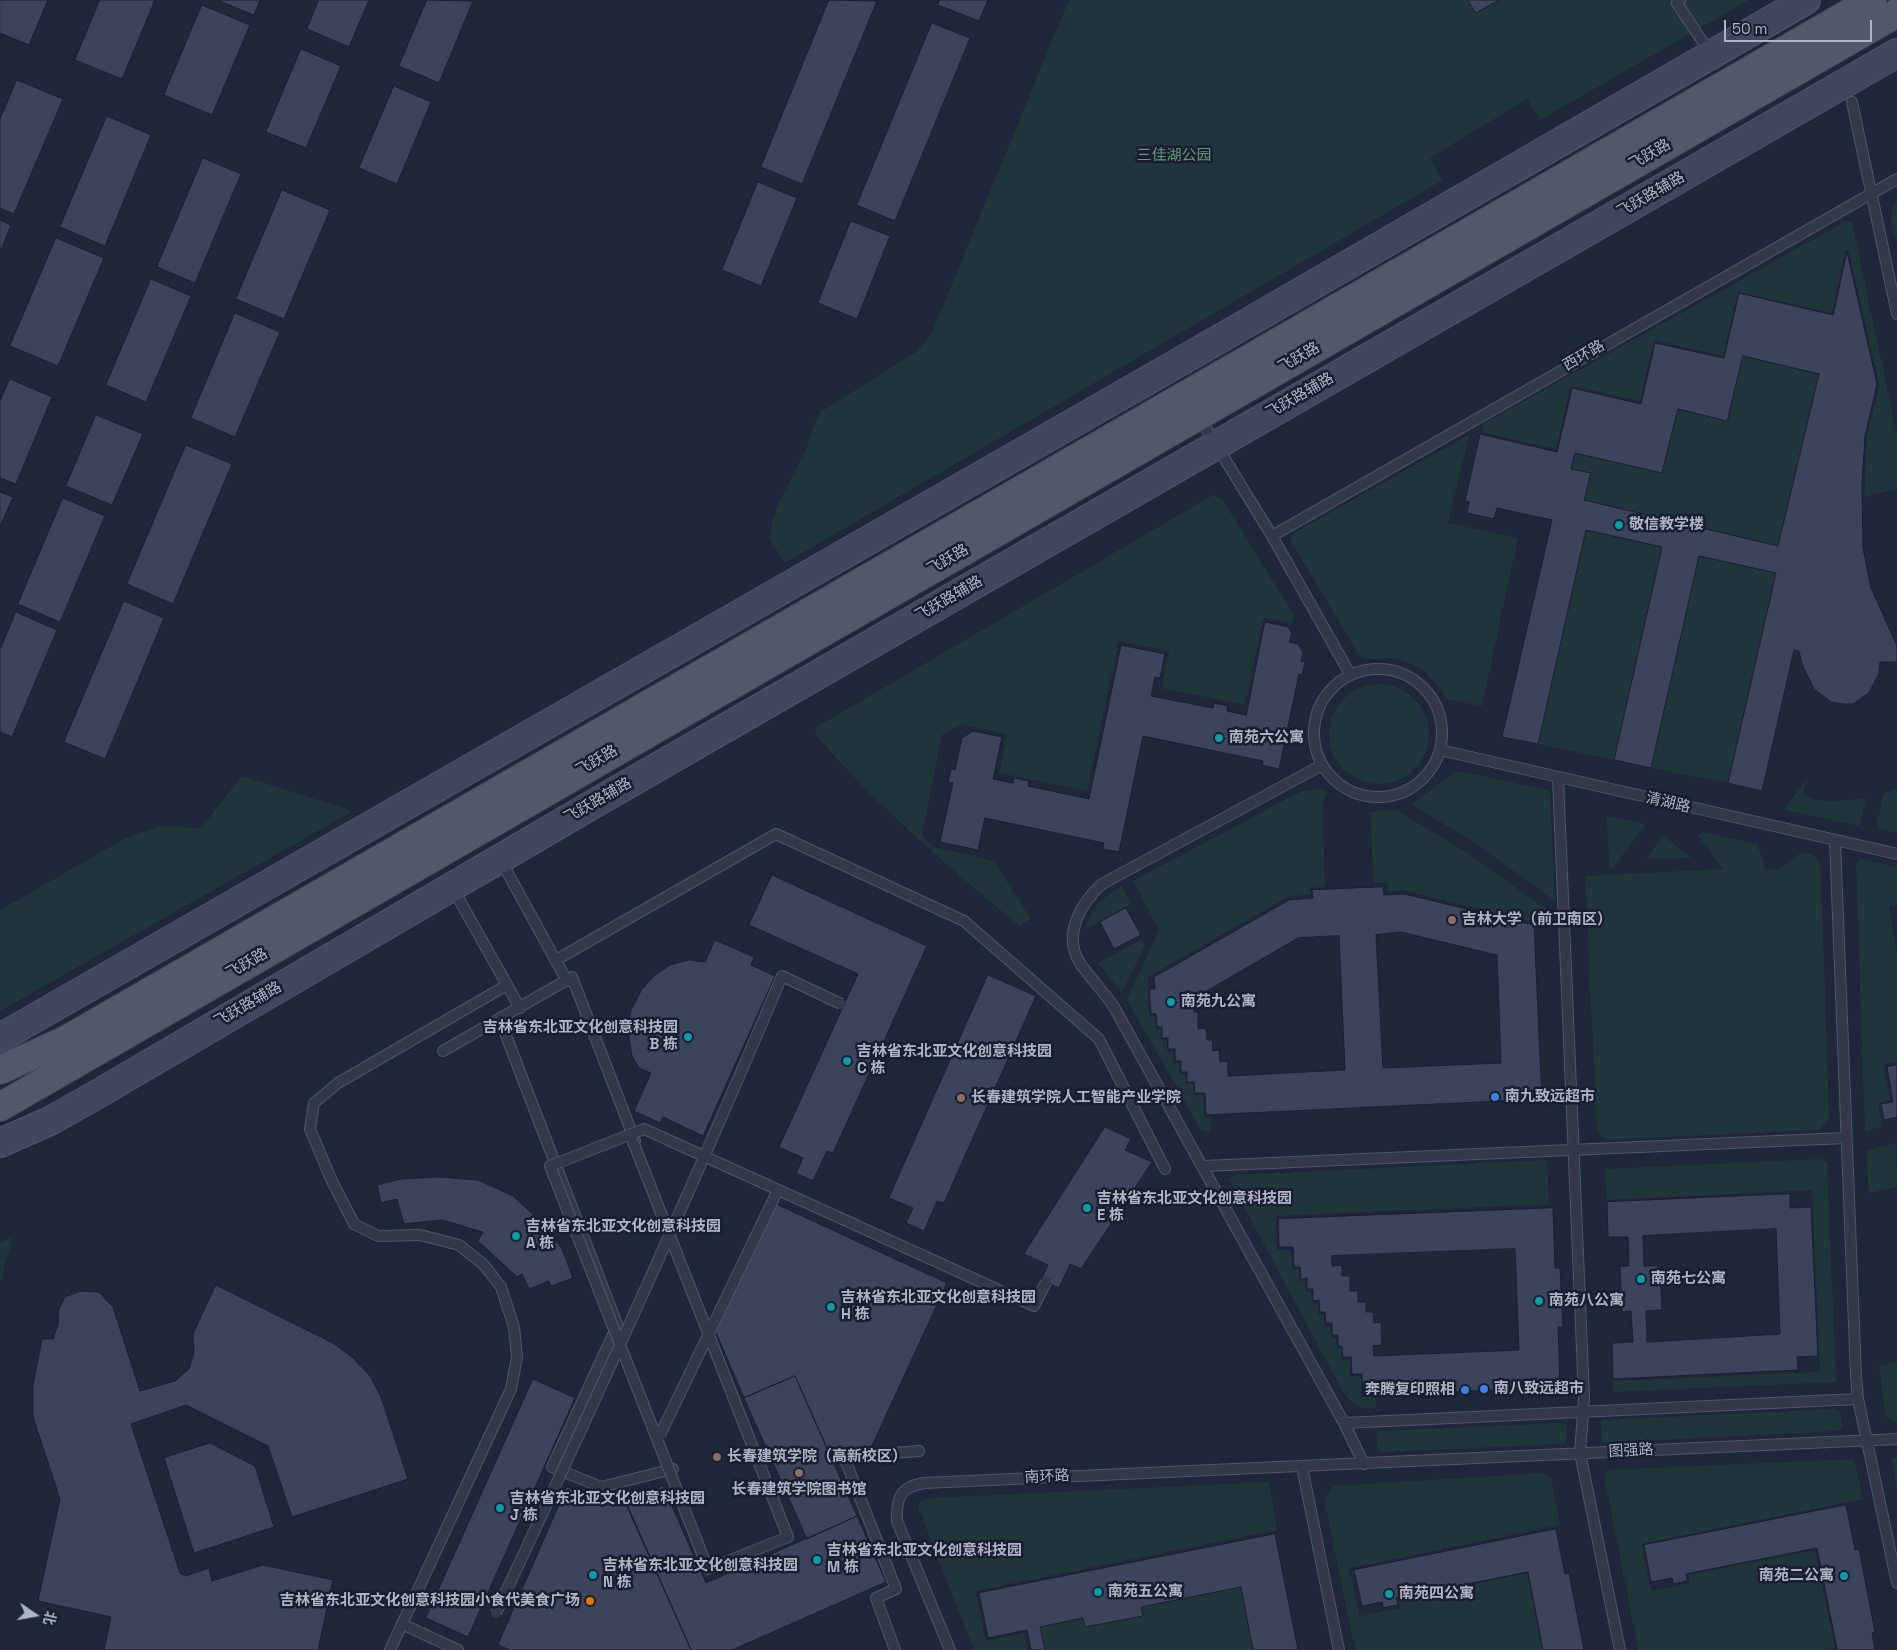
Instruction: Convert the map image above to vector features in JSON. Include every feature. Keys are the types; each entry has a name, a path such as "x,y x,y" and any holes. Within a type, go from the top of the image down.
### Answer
{"main road":[{"name":"飞跃路","path":"0,1106 520,807 1872,0"},
{"name":"飞跃路","path":"0,1070 83,1030 1193,405 1897,13"}],"street":[{"path":"0,1038 1806,0"},
{"name":"飞跃路辅路","path":"0,1143 50,1121 89,1099 500,858 1897,53"},
{"path":"520,807 602,799"},
{"path":"363,938 394,879"}],"lane":[{"path":"1680,0 1677,4 1712,54"},
{"path":"1852,102 1873,192 1897,314"},
{"name":"西环路","path":"1272,536 1897,179"},
{"path":"1193,405 1272,536 1350,674"},
{"path":"1370,668 1391,669 1410,677 1427,690 1438,708 1442,729 1440,750 1431,770 1416,785 1396,794 1375,797 1354,792 1342,785 1322,765 1314,744 1314,723 1320,704 1333,687 1350,674 1370,668"},
{"name":"清湖路","path":"1440,750 1897,854"},
{"path":"1322,765 1102,884 1087,897 1078,914 1074,949 1080,963 1114,1007 1344,1423 1364,1464"},
{"path":"1558,778 1575,1150 1584,1412 1580,1453 1620,1650"},
{"path":"556,960 776,834 964,921 1099,1039 1165,1169"},
{"path":"1835,841 1858,1399 1897,1583"},
{"path":"500,858 567,980"},
{"path":"451,887 520,1008"},
{"path":"496,1613 621,1346 706,1157 782,976 841,1004"},
{"path":"443,1051 572,977 788,1537 711,1567 500,1020"},
{"path":"390,1650 511,1389 517,1357 514,1328 501,1287 484,1265 459,1245 420,1235 378,1236 354,1224 331,1179 310,1129 314,1103 338,1083 507,985"},
{"path":"630,1134 788,1537 708,1569 550,1166 630,1134 644,1129 1016,1302 1034,1306 1046,1282"},
{"path":"1203,1166 1846,1138"},
{"path":"660,1435 778,1190"},
{"path":"618,1325 552,1467 600,1487 673,1469"},
{"path":"1344,1423 1858,1399"},
{"name":"图强路","path":"1364,1464 1897,1439"},
{"path":"895,1650 876,1598 896,1589 844,1456 919,1451"},
{"name":"南环路","path":"950,1650 897,1521 897,1506 901,1494 910,1486 924,1483 1104,1474 1364,1464"},
{"path":"1302,1467 1339,1650"},
{"path":"402,1624 458,1650"}],"green space":[{"name":"三佳湖公园","path":"1069,0 1749,0 1540,120 1527,99 1430,158 1443,180 785,563 769,538 772,521 806,449 819,413 916,352 931,335"},
{"path":"1897,201 1897,239 1893,230 1891,215"},
{"path":"1846,221 1852,222 1897,435 1897,489 1864,497 1867,435 1880,386 1848,249 1845,251 1832,313 1738,292 1723,356 1654,340 1640,401 1571,385 1556,449 1481,432 1483,424"},
{"path":"1743,356 1819,374 1778,546 1584,500 1591,473 1571,469 1575,453 1662,473 1678,409 1727,421"},
{"path":"1470,434 1448,523 1518,538 1482,706 1448,700 1439,686 1428,675 1408,662 1395,659 1360,657 1290,539 1294,533"},
{"path":"1213,495 1222,499 1295,617 1291,623 1263,618 1245,705 1161,688 1169,651 1119,641 1087,791 999,773 1007,734 961,724 942,735 922,836 934,847 994,861 1031,919 1020,926 966,881 888,811 816,735 815,728"},
{"path":"1586,530 1662,547 1614,760 1538,744"},
{"path":"1699,556 1776,573 1728,783 1651,768"},
{"path":"1379,684 1389,685 1407,692 1421,706 1428,724 1428,744 1421,762 1407,776 1389,783 1379,784 1369,783 1351,776 1337,762 1330,744 1329,734 1330,724 1337,706 1351,692 1369,685"},
{"path":"1456,772 1469,773 1550,792 1555,901 1478,845 1411,804"},
{"path":"242,776 353,811 0,1011 0,910 124,839 160,826 201,828"},
{"path":"1808,777 1803,794 1817,800 1842,801 1866,798 1860,826 1784,810"},
{"path":"1318,788 1328,792 1322,802 1325,887 1310,888 1311,895 1289,896 1148,977 1149,1015 1155,1016 1156,1029 1161,1029 1161,1040 1167,1040 1167,1052 1173,1052 1174,1063 1179,1063 1180,1074 1185,1074 1186,1084 1193,1084 1193,1095 1203,1095 1204,1117 1211,1117 1210,1133 1201,1130 1127,1000 1159,930 1133,881 1300,792"},
{"path":"1897,788 1897,833 1879,829 1878,820 1883,794"},
{"path":"1396,810 1469,854 1546,909 1546,925 1406,891 1388,892 1388,883 1374,883 1370,812"},
{"path":"1607,816 1646,824 1612,869 1609,868"},
{"path":"1703,832 1757,844 1766,869 1778,869 1799,854 1814,856 1819,863 1821,868 1829,1119 1819,1130 1604,1140 1597,1128 1585,876 1723,869 1699,837 1699,833"},
{"path":"1663,835 1691,858 1646,859"},
{"path":"1861,859 1897,867 1897,904 1889,906 1897,951 1897,1062 1884,1064 1890,1100 1878,1103 1882,1126 1865,1132 1856,864"},
{"path":"1122,886 1130,902 1129,905 1084,930 1090,915 1098,904"},
{"path":"1142,939 1145,945 1122,993 1098,963"},
{"path":"1896,1143 1897,1187 1869,1193 1866,1151"},
{"path":"1821,1159 1827,1163 1836,1382 1614,1392 1614,1381 1820,1372 1812,1190 1607,1200 1605,1169"},
{"path":"1547,1160 1549,1204 1276,1216 1277,1250 1291,1250 1292,1269 1299,1269 1299,1281 1305,1281 1306,1292 1311,1292 1312,1303 1318,1304 1318,1315 1324,1315 1324,1327 1330,1327 1331,1338 1336,1338 1337,1349 1341,1349 1342,1360 1350,1360 1350,1376 1361,1376 1361,1397 1376,1397 1376,1408 1357,1406 1343,1392 1229,1179 1236,1175"},
{"path":"13,1237 0,1283 0,1243"},
{"path":"1897,1362 1897,1422 1885,1416 1879,1366"},
{"path":"1836,1409 1841,1413 1842,1427 1837,1431 1604,1443 1602,1440 1601,1423 1603,1420"},
{"path":"1561,1423 1567,1425 1566,1442 1563,1444 1382,1452 1378,1450 1376,1438 1378,1431"},
{"path":"1891,1458 1897,1458 1897,1489"},
{"path":"1854,1459 1863,1499 1642,1544 1651,1591 1690,1583 1688,1575 1815,1550 1835,1648 1825,1650 1638,1650 1604,1475 1607,1470"},
{"path":"1544,1473 1551,1477 1560,1525 1349,1568 1360,1616 1400,1608 1399,1599 1527,1573 1542,1650 1355,1650 1324,1499 1334,1486"},
{"path":"1269,1482 1277,1530 975,1591 986,1641 1024,1633 1028,1650 974,1650 918,1507 921,1500 931,1498"},
{"path":"1241,1587 1253,1650 1045,1650 1040,1627 1083,1618 1085,1627 1142,1616 1141,1607"}],"building":[{"path":"0,0 48,0 29,45 0,33"},
{"path":"100,0 155,0 122,79 75,60"},
{"path":"218,0 260,0 254,15"},
{"path":"319,0 369,0 349,47 307,29"},
{"path":"427,0 473,1 439,83 399,66"},
{"path":"829,0 877,1 802,184 761,167"},
{"path":"940,0 988,0 979,21 938,5"},
{"path":"1468,0 1499,0 1476,13"},
{"path":"202,5 250,25 212,115 164,95"},
{"path":"932,23 970,38 895,221 857,205"},
{"path":"301,49 341,66 306,148 266,132"},
{"path":"17,80 63,99 14,214 0,208 0,119"},
{"path":"394,86 431,102 397,184 359,168"},
{"path":"107,116 151,135 105,246 60,227"},
{"path":"203,158 241,174 195,283 157,267"},
{"path":"758,182 797,198 761,286 722,270"},
{"path":"282,190 330,210 284,319 236,299"},
{"path":"0,220 11,225 0,252"},
{"path":"851,221 890,236 857,319 818,303"},
{"path":"56,238 104,258 58,366 10,346"},
{"name":"敬信教学楼","path":"1847,252 1877,384 1865,436 1862,482 1863,548 1871,588 1897,646 1897,662 1880,662 1879,673 1869,693 1853,704 1843,704 1831,702 1814,689 1802,664 1799,651 1794,650 1762,791 1728,783 1776,573 1699,556 1651,768 1614,760 1662,547 1586,530 1538,744 1502,737 1552,520 1497,508 1494,519 1467,513 1469,502 1465,501 1480,434 1557,452 1572,388 1641,404 1655,343 1724,358 1739,293 1833,315","holes":["1743,356 1819,374 1778,546 1584,500 1591,473 1571,469 1575,453 1662,473 1678,409 1727,421"]},
{"path":"151,279 191,296 146,402 106,385"},
{"path":"235,313 280,332 235,437 191,418"},
{"path":"10,379 52,397 16,484 0,478 0,401"},
{"path":"96,415 143,434 112,505 66,486"},
{"path":"186,445 232,464 173,604 127,584"},
{"path":"0,492 13,497 0,527"},
{"path":"63,498 105,516 60,622 18,604"},
{"path":"124,601 164,618 105,759 64,742"},
{"path":"16,612 57,630 12,737 0,732 0,650"},
{"name":"南苑六公寓","path":"1265,622 1288,627 1292,633 1289,642 1298,644 1303,653 1301,661 1305,662 1302,675 1299,674 1279,769 1262,765 1263,761 1143,736 1119,852 1103,849 1104,843 985,818 978,850 940,842 953,783 948,782 951,769 955,770 962,738 973,731 1002,737 993,779 1013,783 1014,778 1029,781 1028,786 1089,799 1121,645 1165,654 1160,678 1155,677 1151,696 1213,708 1214,703 1228,706 1227,711 1246,715"},
{"name":"吉林省东北亚文化创意科技园 C 栋","path":"772,875 927,946 833,1153 827,1151 813,1181 796,1173 803,1158 779,1147 858,974 749,925"},
{"name":"南苑九公寓","path":"1383,887 1384,895 1404,894 1534,925 1542,1099 1206,1115 1205,1093 1195,1093 1194,1082 1187,1082 1187,1072 1181,1072 1181,1061 1175,1061 1175,1049 1168,1049 1168,1038 1162,1038 1162,1027 1157,1027 1156,1014 1151,1014 1149,989 1155,989 1154,977 1289,900 1313,898 1312,890","holes":["1401,932 1497,955 1501,1063 1383,1068 1376,935","1339,936 1345,1070 1228,1076 1228,1061 1220,1062 1219,1050 1213,1051 1212,1040 1207,1040 1206,1028 1198,1029 1198,1012 1194,1012 1193,999 1298,938"]},
{"path":"1126,908 1141,935 1114,949 1100,922"},
{"name":"吉林省东北亚文化创意科技园 B 栋","path":"715,940 754,957 751,965 775,976 703,1136 663,1117 660,1123 634,1111 651,1073 639,1068 632,1056 628,1031 631,1010 642,989 655,975 670,965 688,960 705,962"},
{"path":"988,975 1036,996 944,1203 937,1201 924,1231 906,1223 913,1208 889,1198"},
{"path":"1897,1065 1897,1117 1884,1120 1881,1104 1893,1102 1887,1067"},
{"name":"吉林省东北亚文化创意科技园 E 栋","path":"1105,1127 1131,1139 1125,1150 1152,1162 1081,1269 1070,1264 1059,1288 1041,1280 1048,1265 1024,1254"},
{"name":"吉林省东北亚文化创意科技园 A 栋","path":"440,1177 478,1180 513,1196 541,1222 562,1249 573,1278 551,1286 549,1281 529,1289 522,1274 517,1277 478,1241 483,1232 442,1220 404,1224 397,1199 381,1203 377,1185 401,1179"},
{"name":"南苑七公寓","path":"1790,1194 1790,1208 1811,1207 1818,1356 1797,1357 1798,1370 1613,1379 1612,1343 1633,1342 1631,1311 1622,1312 1620,1266 1629,1266 1628,1237 1608,1237 1607,1202","holes":["1776,1229 1780,1334 1647,1342 1646,1311 1662,1310 1660,1266 1644,1266 1643,1236"]},
{"name":"吉林省东北亚文化创意科技园 H 栋","path":"774,1203 947,1283 870,1450 829,1453 795,1376 744,1398 715,1330"},
{"name":"南苑八公寓","path":"1553,1208 1555,1268 1560,1268 1563,1327 1558,1327 1560,1387 1363,1396 1362,1374 1352,1374 1351,1357 1343,1357 1342,1346 1338,1346 1338,1335 1332,1335 1332,1323 1326,1323 1325,1312 1320,1312 1319,1300 1313,1301 1313,1289 1307,1289 1307,1278 1301,1279 1300,1267 1294,1267 1293,1247 1279,1247 1278,1219","holes":["1515,1249 1519,1350 1374,1356 1373,1346 1382,1345 1381,1322 1374,1323 1373,1312 1366,1312 1366,1302 1358,1302 1358,1291 1350,1291 1350,1276 1342,1276 1342,1265 1332,1266 1332,1256"]},
{"path":"216,1285 333,1343 353,1358 370,1376 381,1397 408,1479 292,1517 268,1446 186,1405 131,1424 180,1573 186,1576 209,1568 212,1581 263,1565 333,1580 318,1650 104,1650 111,1617 38,1601 60,1499 33,1417 33,1385 42,1339 53,1339 58,1325 59,1309 65,1297 81,1291 99,1292 113,1307 140,1391 175,1381 189,1369 194,1352 193,1334"},
{"path":"795,1376 857,1516 807,1539 744,1398"},
{"name":"吉林省东北亚文化创意科技园 J 栋","path":"533,1379 575,1398 468,1637 426,1618"},
{"path":"210,1443 255,1466 274,1527 194,1553 164,1458"},
{"name":"吉林省东北亚文化创意科技园 M 栋","path":"663,1486 706,1583 857,1516 886,1582 732,1650 691,1650 626,1502"},
{"name":"吉林省东北亚文化创意科技园 N 栋","path":"567,1487 604,1505 625,1502 691,1650 510,1650 498,1645"},
{"name":"南苑二公寓","path":"1846,1505 1855,1550 1859,1549 1875,1632 1872,1633 1875,1650 1833,1650 1837,1649 1817,1548 1686,1574 1687,1581 1673,1584 1672,1578 1651,1582 1644,1545"},
{"name":"南苑四公寓","path":"1556,1529 1565,1574 1569,1573 1584,1650 1543,1650 1528,1572 1396,1598 1398,1605 1383,1608 1382,1602 1362,1606 1354,1570"},
{"name":"南苑五公寓","path":"1275,1534 1298,1650 1253,1650 1241,1587 1141,1607 1143,1616 1085,1627 1083,1618 1040,1627 1045,1650 1031,1650 1027,1630 988,1638 979,1593"}],"place":[{"name":"敬信教学楼","path":"1619,525"},
{"name":"南苑六公寓","path":"1219,738"},
{"name":"吉林大学（前卫南区）","path":"1452,920"},
{"name":"南苑九公寓","path":"1171,1002"},
{"name":"吉林省东北亚文化创意科技园 B 栋","path":"688,1037"},
{"name":"吉林省东北亚文化创意科技园 C 栋","path":"847,1061"},
{"name":"南九致远超市","path":"1495,1097"},
{"name":"长春建筑学院人工智能产业学院","path":"961,1098"},
{"name":"吉林省东北亚文化创意科技园 E 栋","path":"1087,1208"},
{"name":"吉林省东北亚文化创意科技园 A 栋","path":"516,1236"},
{"name":"南苑七公寓","path":"1641,1279"},
{"name":"南苑八公寓","path":"1539,1301"},
{"name":"吉林省东北亚文化创意科技园 H 栋","path":"831,1307"},
{"name":"南八致远超市","path":"1484,1389"},
{"name":"奔腾复印照相","path":"1465,1390"},
{"name":"长春建筑学院（高新校区）","path":"717,1457"},
{"name":"长春建筑学院图书馆","path":"799,1473"},
{"name":"吉林省东北亚文化创意科技园 J 栋","path":"500,1508"},
{"name":"吉林省东北亚文化创意科技园 M 栋","path":"817,1560"},
{"name":"吉林省东北亚文化创意科技园 N 栋","path":"593,1575"},
{"name":"南苑二公寓","path":"1844,1576"},
{"name":"南苑五公寓","path":"1098,1592"},
{"name":"南苑四公寓","path":"1389,1594"},
{"name":"吉林省东北亚文化创意科技园小食代美食广场","path":"590,1601"}]}
